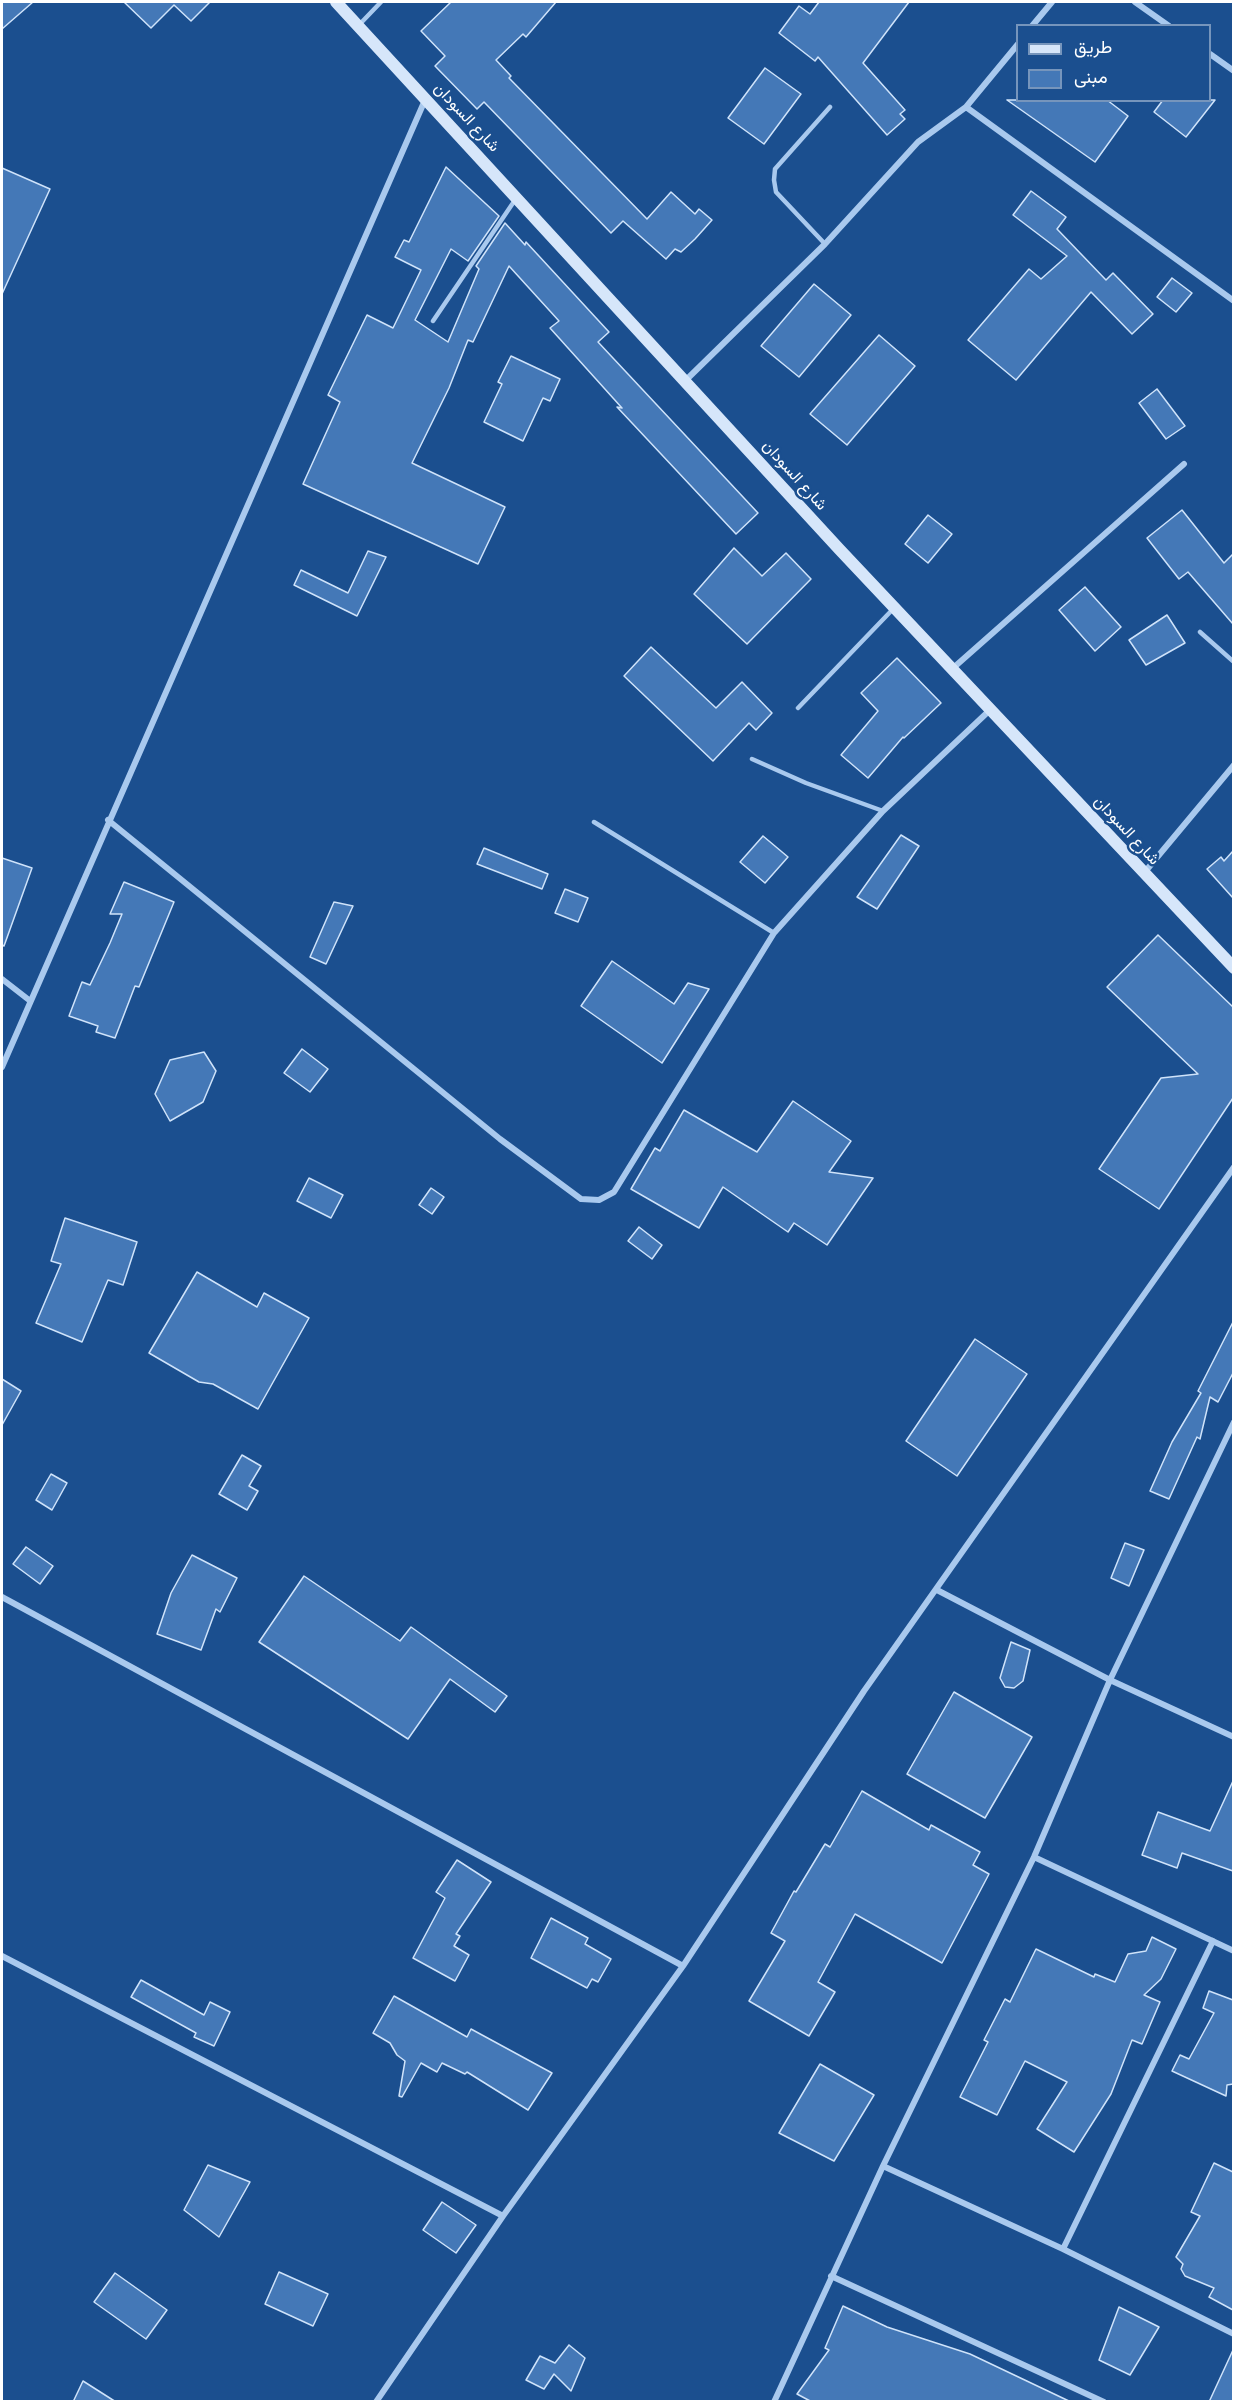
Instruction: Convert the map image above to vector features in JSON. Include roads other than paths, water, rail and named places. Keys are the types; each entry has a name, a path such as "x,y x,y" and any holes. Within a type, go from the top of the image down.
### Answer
{"main road":[{"name":"شارع السودان","path":"336,2 894,608 1233,968"}],"street":[{"path":"1034,24 1052,2"},
{"path":"1135,2 1166,24"},
{"path":"685,381 825,244 918,142 966,107 1016,45"},
{"path":"1211,55 1233,71"},
{"path":"2,1067 29,1000 426,99"},
{"path":"966,107 1233,301"},
{"path":"952,670 1184,464"},
{"path":"108,820 500,1139 581,1199 599,1200 614,1192 774,933 883,811 991,709"},
{"path":"1144,874 1233,765"},
{"path":"2,979 29,1000"},
{"path":"376,2402 503,2216 682,1966 858,1701 1233,1167"},
{"path":"774,2402 831,2276 1034,1857 1110,1680 1233,1422"},
{"path":"937,1590 1110,1680 1233,1737"},
{"path":"2,1597 682,1966"},
{"path":"1034,1857 1233,1951"},
{"path":"1063,2249 1213,1941"},
{"path":"2,1956 503,2216"},
{"path":"884,2166 1063,2249 1233,2334"},
{"path":"831,2276 1104,2402"}],"lane":[{"path":"358,26 381,2"},
{"path":"825,244 776,192 774,180 775,169 830,107"},
{"path":"433,321 517,198"},
{"path":"798,708 894,608"},
{"path":"1200,632 1233,662"},
{"path":"752,759 806,783 883,811"},
{"path":"594,822 774,933"}]}
